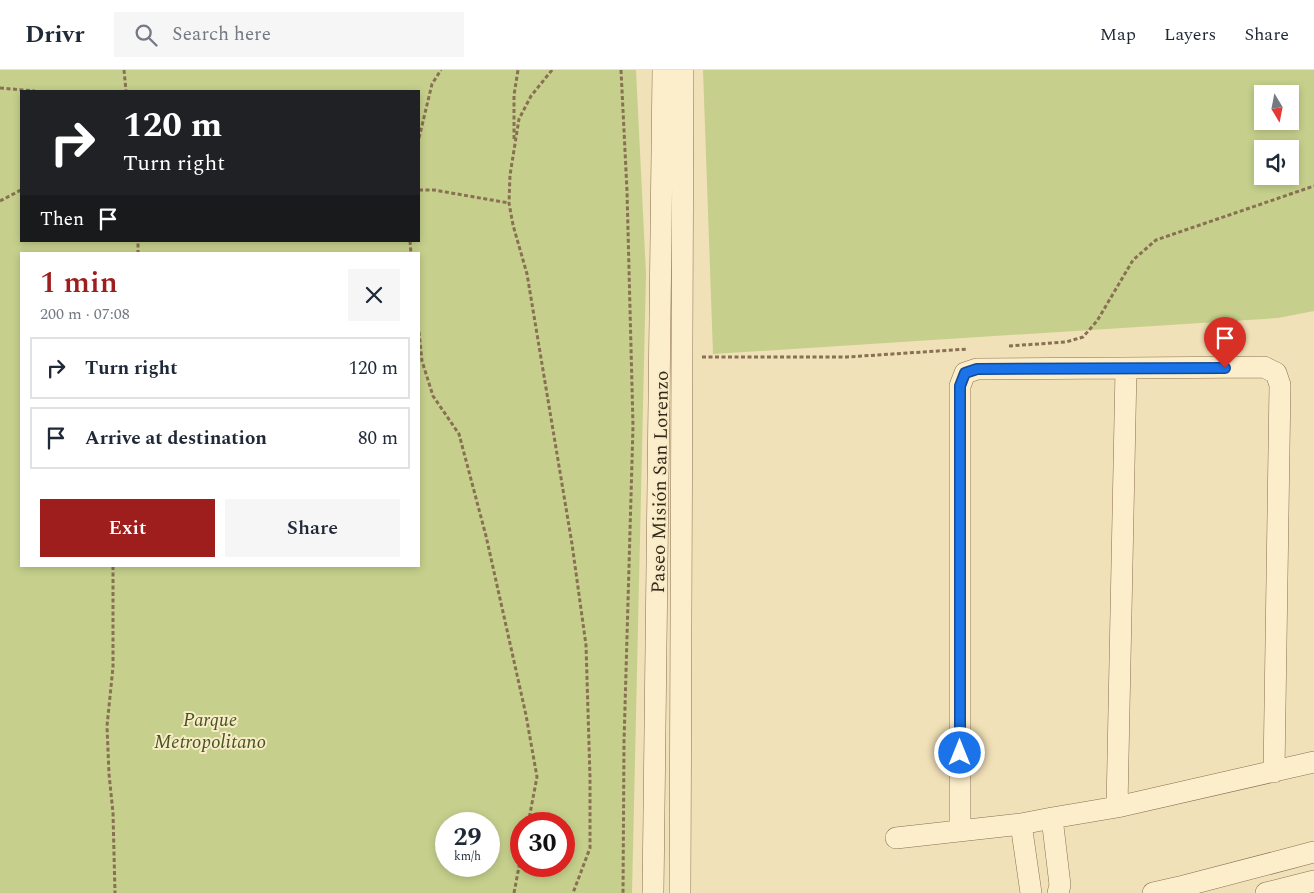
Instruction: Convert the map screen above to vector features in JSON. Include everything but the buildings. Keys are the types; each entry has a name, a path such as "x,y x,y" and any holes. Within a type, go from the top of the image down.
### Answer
{"street":[{"name":"Paseo Misión San Lorenzo","path":"653,893 663,70"},
{"name":"Paseo Misión San Lorenzo","path":"680,893 683,70"},
{"path":"960,830 960,386 965,373 977,369 1264,367 1276,373 1280,385 1274,772"},
{"path":"1117,806 1126,369"},
{"path":"896,838 1021,824 1117,806 1314,762"},
{"path":"1052,818 1060,885 1058,893"},
{"path":"1021,824 1032,888 1031,893"},
{"path":"1153,893 1314,852"},
{"path":"1266,893 1314,881"}],"path":[{"path":"124,70 126,90"},
{"path":"420,134 432,84 441,70"},
{"path":"514,150 514,95 518,70"},
{"path":"552,70 530,96 519,120 510,175 509,203 527,274 572,544 586,645 590,848 573,893"},
{"path":"622,70 633,426 624,742 623,893"},
{"path":"0,88 23,90"},
{"path":"1001,346 1066,342 1082,337 1097,321 1133,260 1156,240 1314,186"},
{"path":"420,190 434,190 509,203"},
{"path":"0,201 20,191"},
{"path":"420,342 422,361 433,396 460,434 486,536 537,778 530,812"},
{"path":"683,357 847,358 973,348"},
{"path":"113,567 112,667 107,726 113,813 115,893"},
{"path":"514,893 517,877"}],"green space":[{"name":"Parque Metropolitano","path":"0,70 636,70 646,274 632,893 0,893"},
{"path":"703,70 1314,70 1314,311 1278,318 713,354"}],"route":[{"path":"960,753 960,386 965,373 977,369 1225,368"}]}
